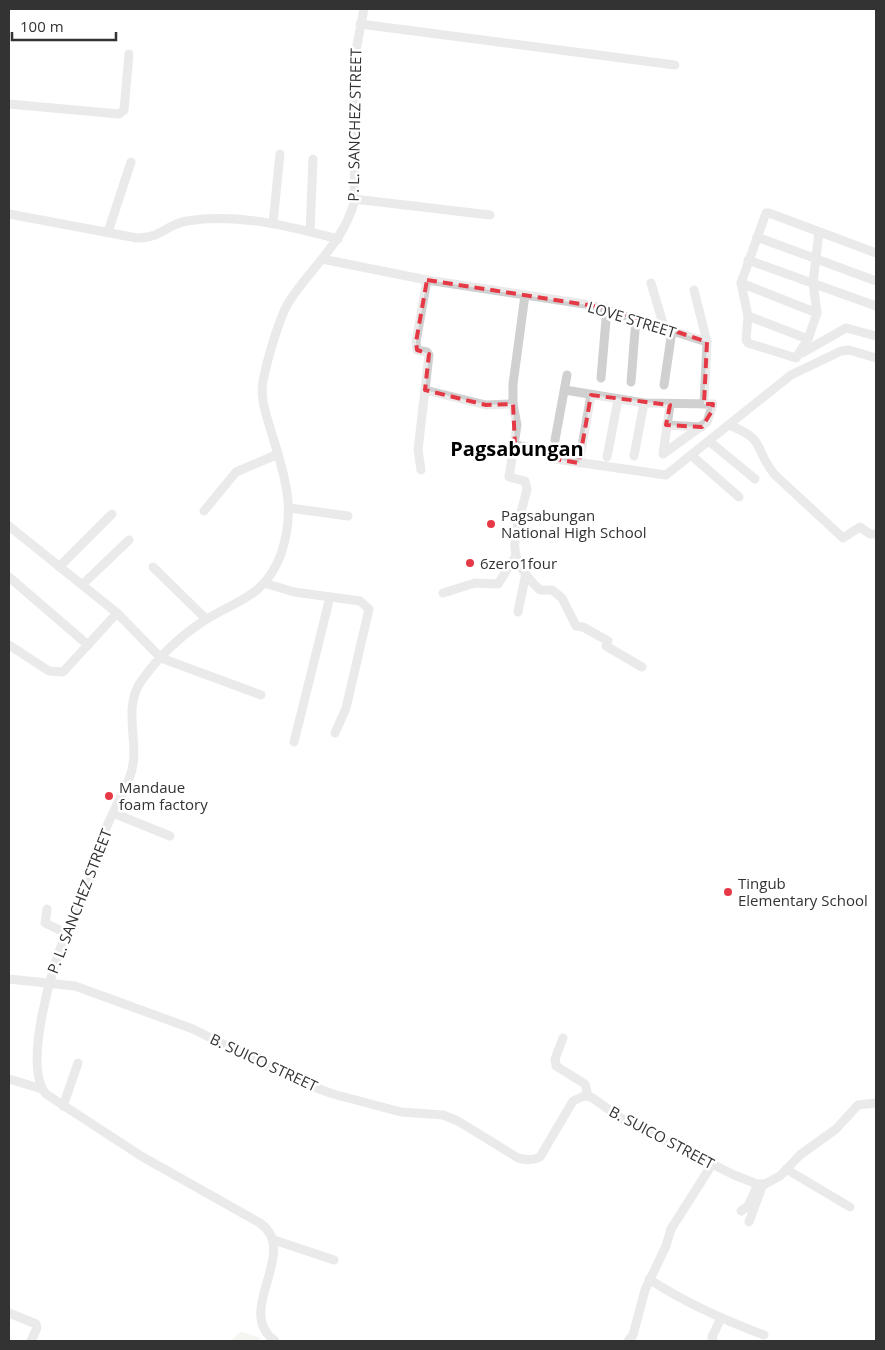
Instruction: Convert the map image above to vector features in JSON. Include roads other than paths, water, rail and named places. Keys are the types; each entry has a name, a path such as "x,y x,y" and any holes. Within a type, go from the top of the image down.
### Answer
{"street":[{"name":"P. L. SANCHEZ STREET","path":"42,1089 38,1075 38,1056 49,982 66,933 89,881 112,813 130,778 134,763 133,698 141,681 176,642 206,619 243,602 264,584 281,555 288,529 290,508 287,486 264,408 262,385 285,308 338,239 346,226 354,199 356,50 364,9"},
{"path":"360,24 675,65"},
{"path":"9,104 119,114 124,110 129,54"},
{"path":"273,223 280,154"},
{"path":"310,232 314,159"},
{"path":"108,232 131,162"},
{"path":"354,199 490,216"},
{"path":"876,253 769,213 765,215 741,283 748,316 746,340 748,344 799,355 846,328 876,336"},
{"path":"9,214 137,238 150,238 162,234 178,223 187,221 244,220 273,223 338,239"},
{"path":"799,355 808,339 817,313 813,283 819,232"},
{"path":"757,236 876,280"},
{"name":"LOVE STREET","path":"322,259 428,280 607,308 707,342"},
{"path":"748,260 876,306"},
{"path":"421,470 418,450 429,354 417,350 416,342 428,280"},
{"path":"741,283 817,313"},
{"path":"651,284 668,329 664,385"},
{"path":"670,405 662,453 702,427 710,418 707,342 694,290"},
{"path":"525,296 513,404 517,426 509,477 525,481 527,489 514,542 515,557 540,590 552,590 562,598 576,626 583,627 608,641 606,646 642,667"},
{"path":"601,378 607,308"},
{"path":"748,316 808,339"},
{"path":"631,382 636,318"},
{"path":"514,445 542,450 555,459 663,475 709,441 791,375 841,351 849,350 876,358"},
{"path":"556,440 567,375"},
{"path":"425,390 486,405 513,404"},
{"path":"565,390 644,403 670,405 708,404"},
{"path":"579,463 591,395"},
{"path":"607,457 618,400"},
{"path":"634,456 644,403"},
{"path":"666,425 702,427"},
{"path":"729,425 744,430 757,440 766,463 774,474 843,538 860,527 870,534 876,534"},
{"path":"709,441 755,478"},
{"path":"204,510 236,472 278,454"},
{"path":"691,455 739,497"},
{"path":"290,508 348,516"},
{"path":"58,567 112,514"},
{"path":"9,526 117,613 161,658 261,695"},
{"path":"83,584 129,540"},
{"path":"443,593 475,583 498,584 515,557"},
{"path":"153,567 206,619"},
{"path":"518,612 526,573"},
{"path":"9,577 88,644"},
{"path":"264,584 294,592 360,601 369,609 346,708 335,733"},
{"path":"294,742 330,597"},
{"path":"9,645 35,663 57,673 62,672 117,613"},
{"path":"112,813 170,836"},
{"path":"47,909 45,923 66,933"},
{"name":"B. SUICO STREET","path":"9,979 75,986 194,1029 293,1079 333,1094 401,1112 443,1115 458,1121 518,1158 533,1160 540,1157 573,1101 578,1097 588,1096 624,1120 745,1180 761,1184"},
{"path":"563,1038 556,1058 556,1066 585,1084 588,1096"},
{"path":"63,1106 78,1063"},
{"path":"9,1080 42,1089 63,1106 141,1156 260,1223 269,1230 274,1240 274,1253 260,1317 264,1332 275,1341"},
{"path":"741,1211 748,1206 761,1184 780,1176 800,1155 836,1129 858,1105 876,1103"},
{"path":"628,1341 633,1335 649,1279 666,1246 671,1229 712,1163"},
{"path":"786,1169 850,1207"},
{"path":"749,1222 761,1184"},
{"path":"274,1240 334,1260"},
{"path":"649,1279 668,1292 721,1318 764,1335"},
{"path":"9,1314 38,1326 31,1341"},
{"path":"713,1341 712,1337 721,1318"}],"place":[{"name":"Pagsabungan National High School","path":"491,524"},
{"name":"6zero1four","path":"470,563"},
{"name":"Mandaue foam factory","path":"109,796"},
{"name":"Tingub Elementary School","path":"728,892"}],"district":[{"name":"Pagsabungan","path":"517,448"}]}
